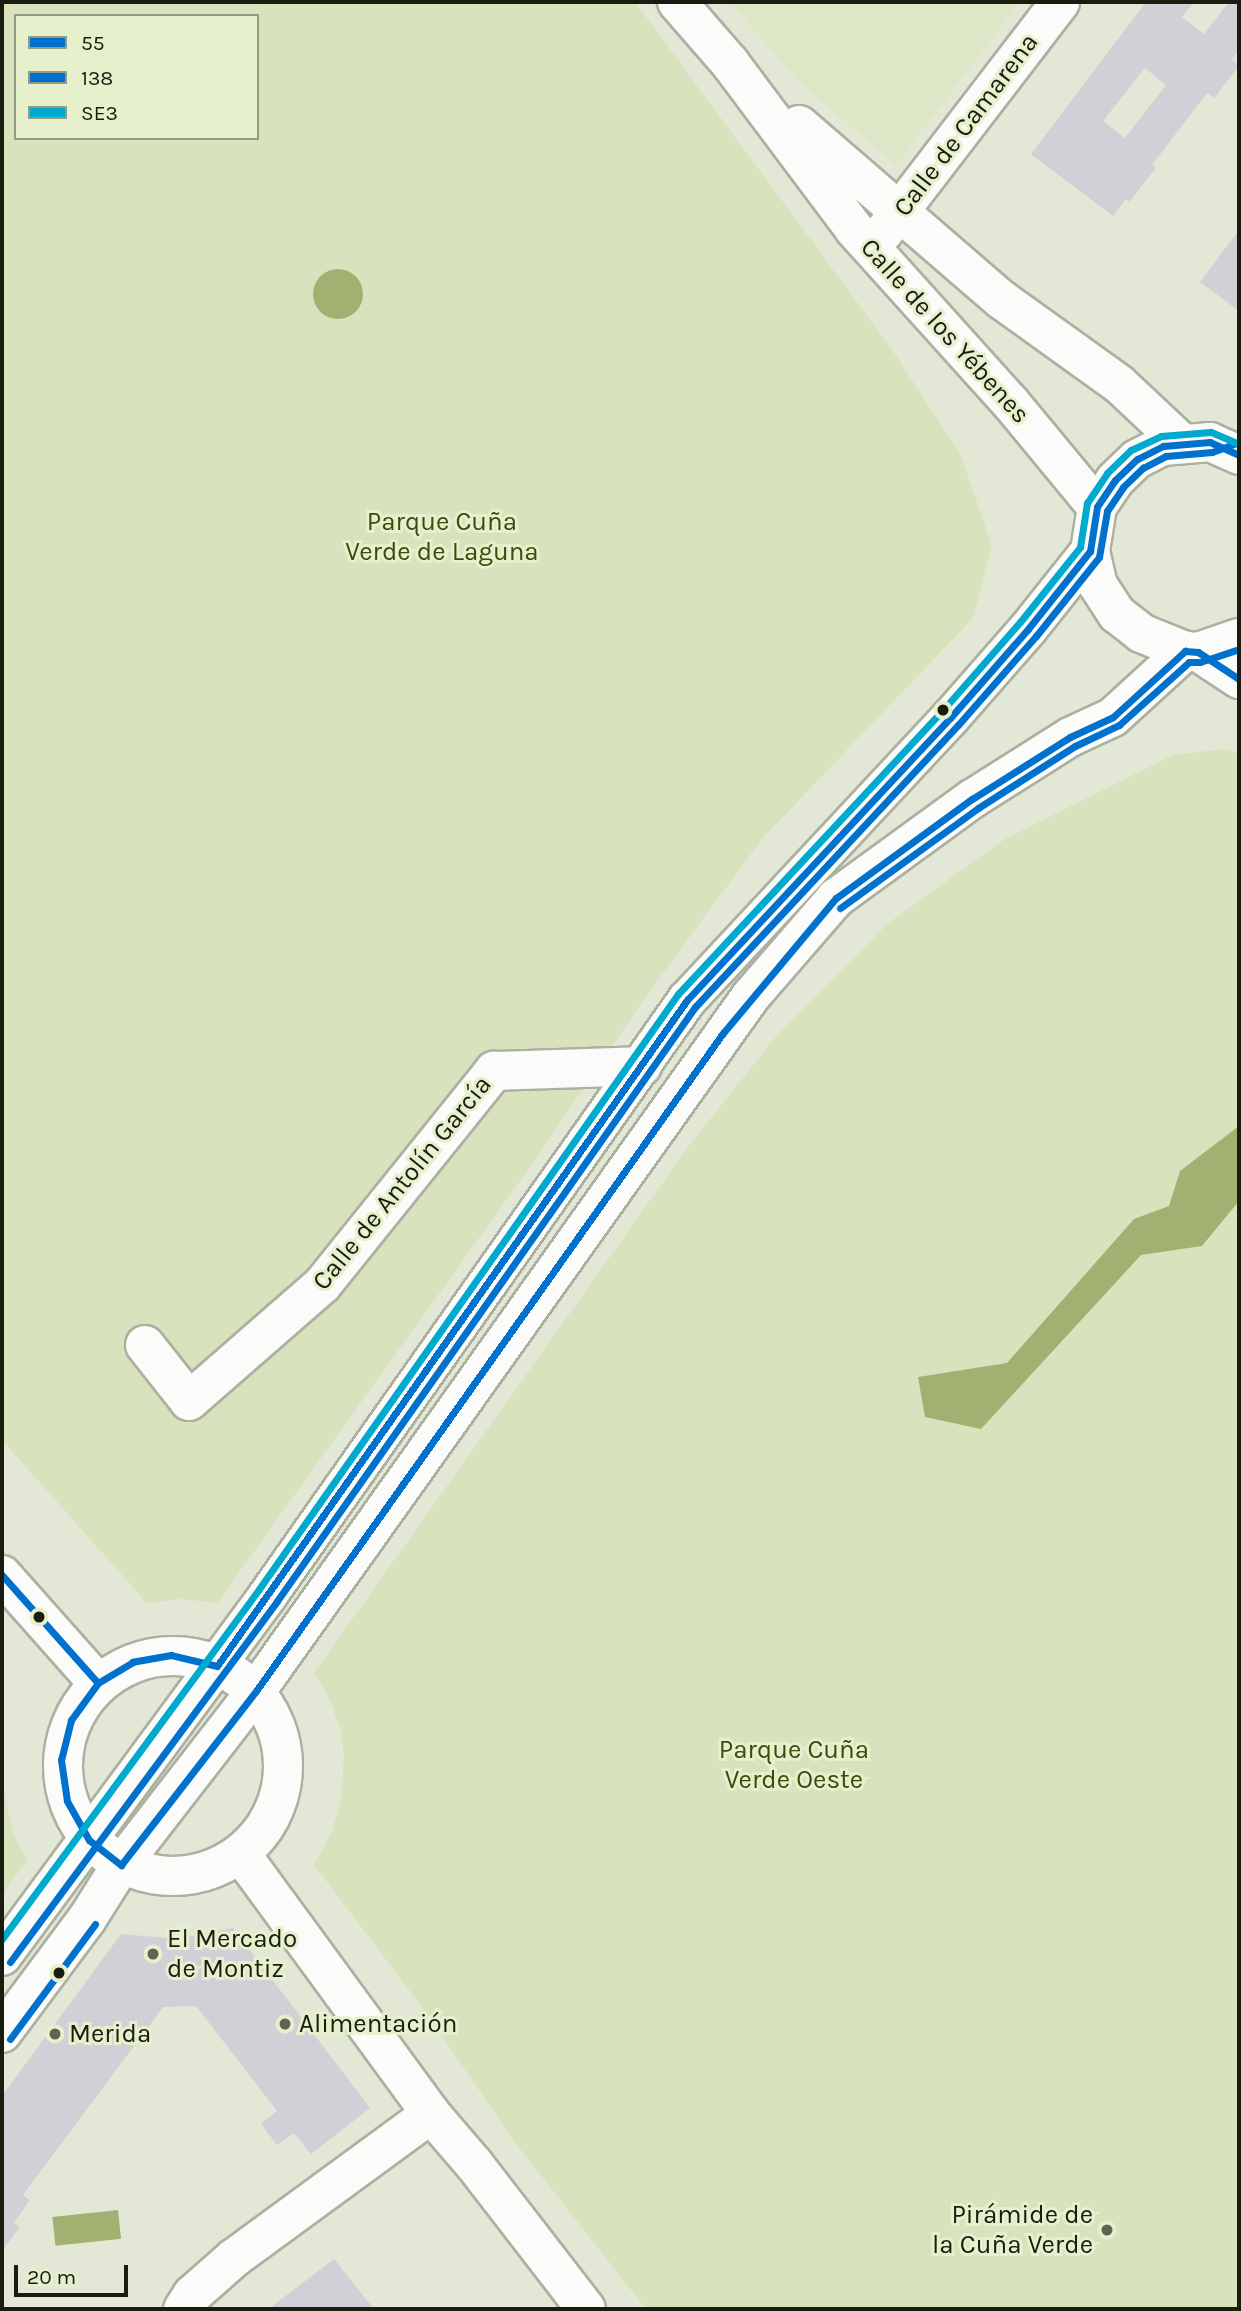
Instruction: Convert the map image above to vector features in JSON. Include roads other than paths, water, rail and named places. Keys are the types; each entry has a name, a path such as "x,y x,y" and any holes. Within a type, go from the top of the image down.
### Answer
{"street":[{"name":"Calle de los Yébenes","path":"677,2 730,63 870,247 1010,401 1097,507 1115,480 1137,459 1163,446 1218,443"},
{"name":"Calle de Camarena","path":"870,247 899,215 1060,2"},
{"name":"Calle de los Yébenes","path":"730,63 899,215 1002,300 1119,384 1218,443"},
{"path":"1097,507 1090,551 1098,585 1117,614 1141,634 1191,652 1239,680"},
{"path":"2,1956 217,1666 687,1000 950,718 1028,629 1090,551"},
{"path":"2,2033 87,1919 121,1865 256,1691 723,1033 836,898 972,799 1070,737 1113,717 1191,652 1239,638"},
{"name":"Calle de Antolín García","path":"145,1345 189,1401 322,1285 494,1071 642,1066"},
{"path":"2,1575 98,1683"},
{"path":"172,1655 217,1666 256,1691 268,1708 284,1750 282,1791 267,1827 241,1854 204,1873 161,1877 121,1865 89,1840 67,1801 61,1760 71,1720 98,1683 133,1662 172,1655"},
{"path":"241,1854 431,2114 474,2164 586,2309"},
{"path":"192,2304 245,2250 431,2114"}],"place":[{"name":"El Mercado de Montiz","path":"153,1954"},
{"name":"Alimentación","path":"285,2024"},
{"name":"Merida","path":"55,2034"},
{"name":"Pirámide de la Cuña Verde","path":"1107,2230"}],"park label":[{"name":"Parque Cuña Verde de Laguna","path":"442,537"},
{"name":"Parque Cuña Verde Oeste","path":"794,1765"}]}
